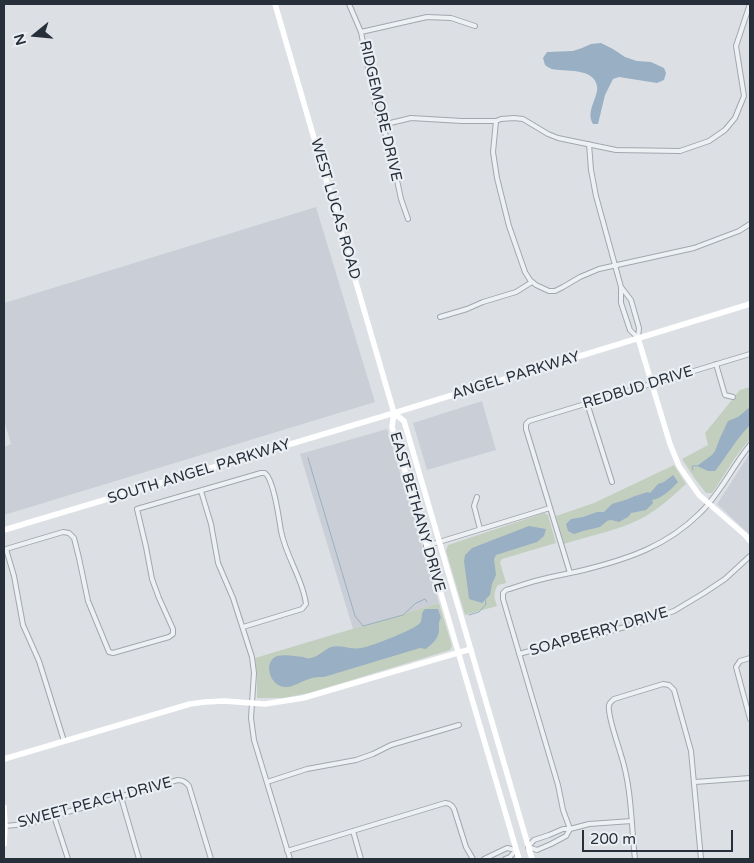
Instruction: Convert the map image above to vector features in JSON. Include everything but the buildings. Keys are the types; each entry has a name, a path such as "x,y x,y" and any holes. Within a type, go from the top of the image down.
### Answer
{"main road":[{"name":"WEST LUCAS ROAD","path":"275,4 394,414"},
{"name":"ANGEL PARKWAY","path":"394,414 750,304"},
{"path":"638,338 666,434 675,457 699,495 750,541"},
{"name":"SOUTH ANGEL PARKWAY","path":"4,530 394,414"},
{"name":"EAST BETHANY DRIVE","path":"519,859 392,427 394,414 404,421 532,859"},
{"path":"4,759 190,704 215,702 265,704 303,698 471,650"},
{"path":"4,807 4,844"},
{"path":"516,850 528,847"}],"street":[{"name":"RIDGEMORE DRIVE","path":"349,4 361,32 376,108 390,147 401,199 408,219"},
{"path":"382,125 411,118 496,121 514,118 523,120 558,138 616,150 680,151 709,141 725,130 735,118 744,96 736,46 750,4"},
{"path":"361,32 427,17 451,18 475,26"},
{"path":"496,121 493,152 497,178 516,249 525,272 532,282 549,291 555,290 599,269 694,248 740,232 750,224"},
{"path":"589,144 590,170 621,287 621,303 630,330 638,338"},
{"path":"440,317 516,292 532,282"},
{"path":"621,287 631,300 639,328 638,338"},
{"name":"REDBUD DRIVE","path":"550,508 526,429 526,424 529,421 750,354"},
{"path":"716,364 725,396 733,397"},
{"path":"587,403 612,482"},
{"path":"632,820 589,824 570,829 563,829 534,840 528,847 537,850 551,844 566,836 570,829 503,599 503,593 506,590 546,578 614,562 649,550 672,537 708,504 740,457 750,446"},
{"path":"64,741 39,660 24,625 14,576 6,549 66,532 72,536 80,558 88,601 109,652 113,653 169,637 173,631 152,580 137,510 261,473 266,474 269,477 276,504 285,549 301,585 306,604 302,609 242,627"},
{"path":"201,491 211,524 218,563 233,598 253,665 251,724 254,740 290,859"},
{"path":"477,496 474,506 480,530"},
{"path":"426,546 550,508 570,573"},
{"name":"SOAPBERRY DRIVE","path":"519,654 569,640 597,635 674,611 704,593 750,556"},
{"path":"750,658 737,664 736,669 750,719"},
{"path":"635,859 628,780 609,711 610,704 614,699 664,684 672,687 691,751 701,859"},
{"path":"267,782 307,769 356,760 391,745 460,724"},
{"path":"695,782 750,778"},
{"name":"SWEET PEACH DRIVE","path":"5,826 26,824 178,780 185,781 189,786 211,859"},
{"path":"121,797 140,859"},
{"path":"287,851 445,803 451,804 454,809 466,847 473,859"},
{"path":"54,816 68,859"},
{"path":"353,831 361,859"},
{"path":"484,859 508,848 516,850 510,857 505,859"}],"shaded area":[{"path":"316,207 375,402 4,515 4,447 11,444 4,420 4,303"},
{"path":"482,401 496,450 427,470 413,423"},
{"path":"387,429 439,603 353,629 300,454"},
{"path":"750,453 750,535 717,504"}],"green space":[{"path":"750,387 750,439 712,493 706,493 682,459 708,445 705,433 740,390"},
{"path":"674,465 686,484 657,509 627,525 564,544 556,516 594,503"},
{"path":"544,513 548,515 556,543 502,559 500,562 506,583 498,585 495,590 497,606 465,615 446,551 448,545"},
{"path":"439,603 452,646 450,650 309,693 283,698 257,698 255,658"}],"water":[{"path":"601,43 625,57 637,61 651,62 664,68 666,73 664,80 657,83 619,77 613,79 605,95 598,124 593,124 591,109 597,90 595,80 584,73 551,69 545,65 543,58 547,52 573,51 591,44"},
{"path":"750,407 750,425 715,471 708,471 697,466 715,451 728,421 738,417"},
{"path":"673,475 678,482 663,496 652,500 653,503 646,510 631,513 619,522 607,521 600,527 574,534 568,531 566,524 571,519 604,512 612,504 648,492 650,493 658,484"},
{"path":"529,526 546,529 544,536 537,542 496,555 494,559 496,575 490,595 482,603 469,599 464,561 465,555 472,548"},
{"path":"425,609 438,609 441,618 437,636 426,649 420,648 324,677 311,678 288,687 277,684 270,674 270,664 272,659 277,656 290,655 309,658 331,647 357,648 373,645 417,626"}],"waterway":[{"path":"308,458 355,616 363,626 403,615 416,603 425,599 427,602"},
{"path":"693,470 692,466 697,466"},
{"path":"469,615 479,612 486,604 485,599"}]}
